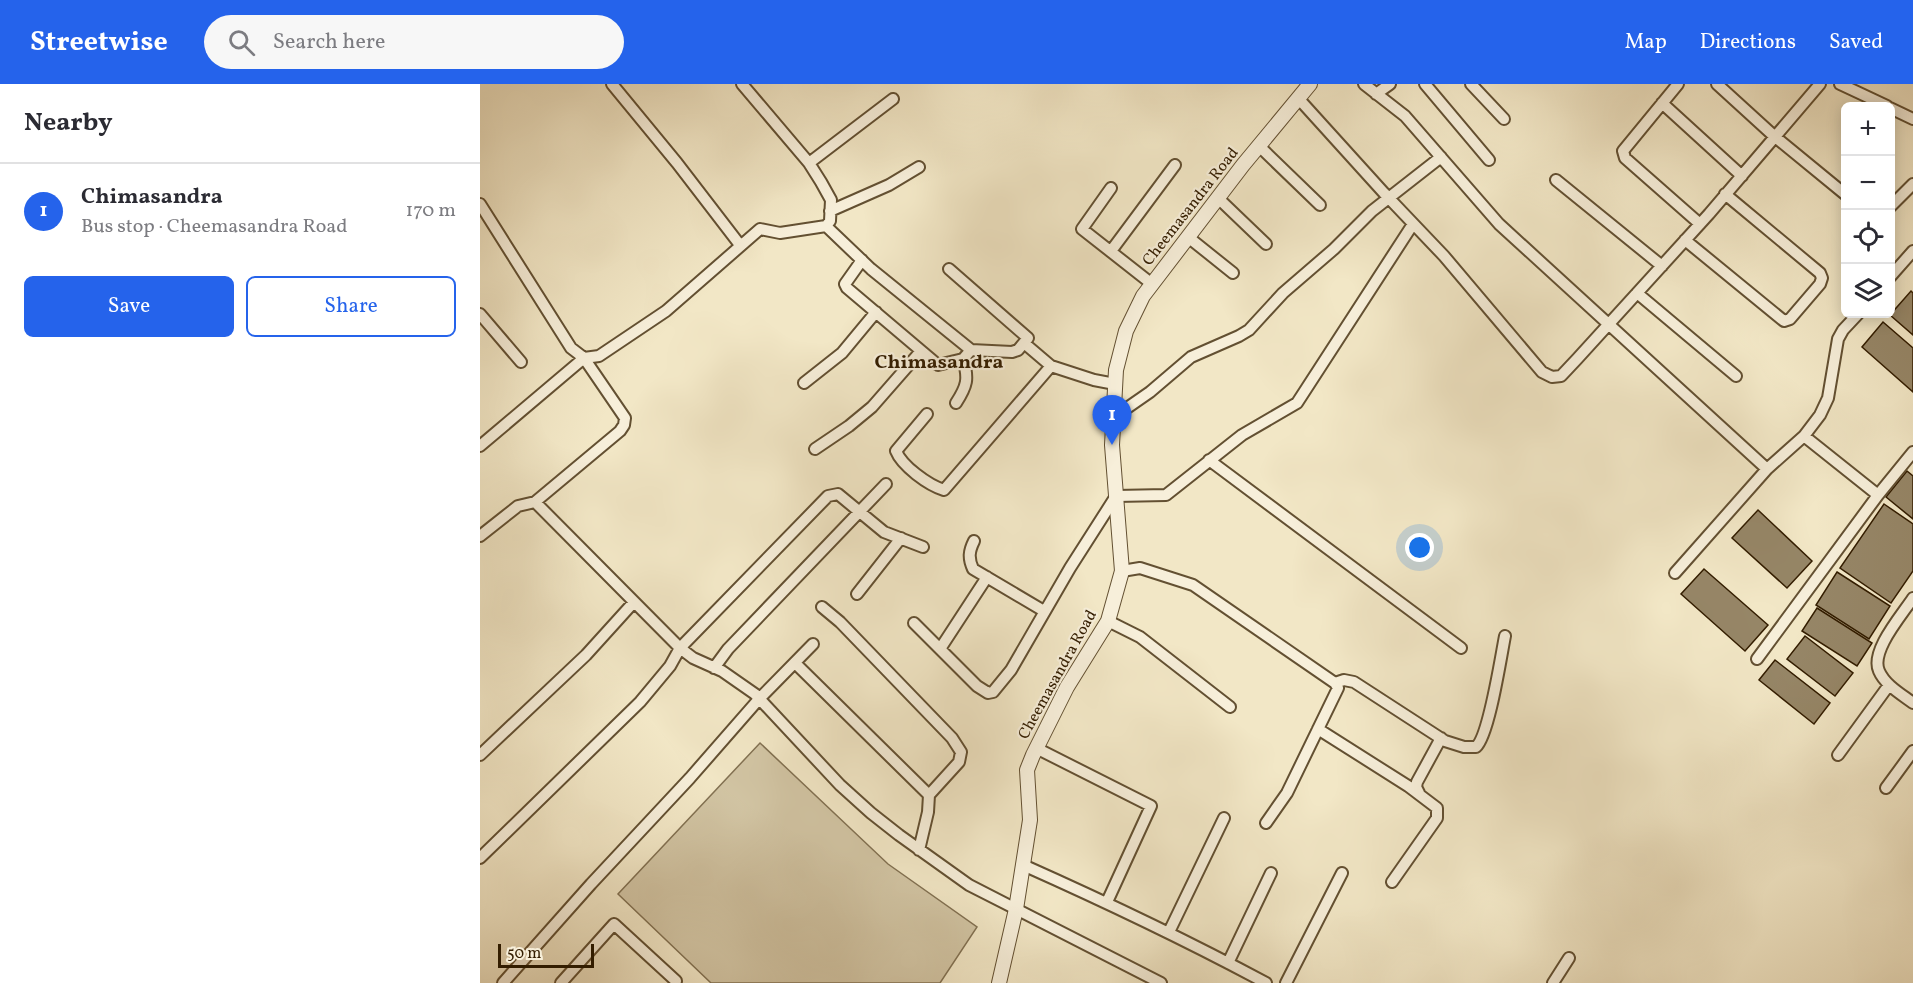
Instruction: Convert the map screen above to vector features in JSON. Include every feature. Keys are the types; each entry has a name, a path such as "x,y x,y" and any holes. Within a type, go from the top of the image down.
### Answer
{"street":[{"path":"612,84 740,245"},
{"path":"480,446 584,358 599,356 666,311 760,229 780,233 826,226 830,221 831,200 809,163 742,84"},
{"name":"Cheemasandra Road","path":"999,983 1016,909 1030,820 1027,770 1067,687 1108,621 1122,571 1112,445 1116,370 1126,331 1143,296 1310,84"},
{"path":"1364,84 1405,116 1500,224 1713,417 1767,469"},
{"path":"1376,94 1390,84"},
{"path":"1425,84 1489,160"},
{"path":"1471,84 1504,119"},
{"path":"1678,84 1623,151 1625,158 1700,224"},
{"path":"1718,84 1774,136 1841,192"},
{"path":"1298,98 1444,256 1542,372 1556,377 1566,371 1700,224 1820,84"},
{"path":"1840,84 1878,102"},
{"path":"809,163 893,99"},
{"path":"1662,104 1742,176"},
{"path":"1895,110 1913,119"},
{"path":"1259,146 1320,206"},
{"path":"1114,417 1150,392 1191,357 1249,330 1283,293 1334,249 1388,197 1441,157"},
{"path":"1111,251 1175,165"},
{"path":"830,211 889,185 920,167"},
{"path":"1556,180 1662,266"},
{"path":"1895,202 1913,184"},
{"path":"1111,188 1082,229 1152,284"},
{"path":"1685,240 1784,321 1790,320 1820,284 1822,278 1820,273 1725,194"},
{"path":"1218,198 1266,244"},
{"path":"480,204 571,348 584,358 625,418 620,431 535,502 518,506 480,536"},
{"path":"914,623 977,686 988,693 993,692 1011,670 1044,611 1116,496 1166,495 1248,431 1297,403 1413,224"},
{"path":"826,226 862,260 971,350 1012,352 1024,343 1028,338 949,269"},
{"path":"1188,237 1233,273"},
{"path":"1895,271 1913,251"},
{"path":"862,260 845,284 847,288 921,351 938,365 963,360 971,350"},
{"path":"1637,293 1736,376"},
{"path":"804,382 842,353 876,312"},
{"path":"480,314 521,362"},
{"path":"1675,573 1767,469 1804,436 1824,408 1838,339 1854,318"},
{"path":"1024,343 1052,366 1094,380 1115,384"},
{"path":"815,449 872,407 921,351"},
{"path":"956,403 965,389 967,379 963,360"},
{"path":"927,414 896,451 899,458 931,486 944,490 1052,366"},
{"path":"1804,436 1878,495"},
{"path":"1757,659 1878,495 1913,452"},
{"path":"1209,460 1461,648"},
{"path":"714,668 728,649 886,484"},
{"path":"480,858 640,702 670,666 680,648 828,496 838,494 884,532 924,547"},
{"path":"535,502 680,648 693,658 743,685 840,785 885,824 969,885 1120,960 1161,983"},
{"path":"857,594 902,538"},
{"path":"974,541 969,551 973,569 1044,611"},
{"path":"1122,571 1140,568 1193,585 1335,683 1338,688 1287,793 1266,823"},
{"path":"940,649 987,577"},
{"path":"1913,598 1880,647 1877,659 1879,671 1889,685 1913,703"},
{"path":"480,754 586,655 634,602"},
{"path":"822,607 840,622 952,738 961,752 959,762 929,795 928,812 919,850"},
{"path":"1108,621 1140,637 1230,707"},
{"path":"1335,683 1344,680 1354,682 1441,738 1464,747 1476,747 1480,743 1494,691 1505,636"},
{"path":"503,983 698,771 759,699 813,644"},
{"path":"795,663 929,795"},
{"path":"1838,755 1889,685"},
{"path":"1318,729 1437,808 1437,818 1392,882"},
{"path":"1419,794 1416,787 1417,782 1441,738"},
{"path":"1036,748 1151,806 1107,902"},
{"path":"1886,788 1913,751"},
{"path":"1169,932 1224,818"},
{"path":"1023,865 1169,932 1266,983"},
{"path":"1228,963 1271,873"},
{"path":"1286,983 1342,873"},
{"path":"561,983 614,924 676,981"},
{"path":"1553,983 1569,958"}],"shaded area":[{"path":"760,743 888,864 977,927 940,983 711,983 618,894"}],"building":[{"path":"1911,291 1913,293 1913,335 1893,318 1895,309"},
{"path":"1883,322 1913,348 1913,392 1862,347"},
{"path":"1907,471 1913,476 1913,519 1886,497"},
{"path":"1884,504 1913,524 1913,571 1891,603 1840,568"},
{"path":"1758,510 1812,561 1787,588 1732,538"},
{"path":"1704,569 1768,625 1745,651 1681,594"},
{"path":"1837,572 1890,606 1869,639 1816,605"},
{"path":"1817,608 1872,643 1857,666 1802,631"},
{"path":"1805,636 1853,673 1835,696 1787,659"},
{"path":"1775,660 1830,703 1814,724 1759,680"}],"place":[{"name":"Chimasandra","path":"1112,445"}],"district":[{"name":"Chimasandra","path":"939,363"}]}
